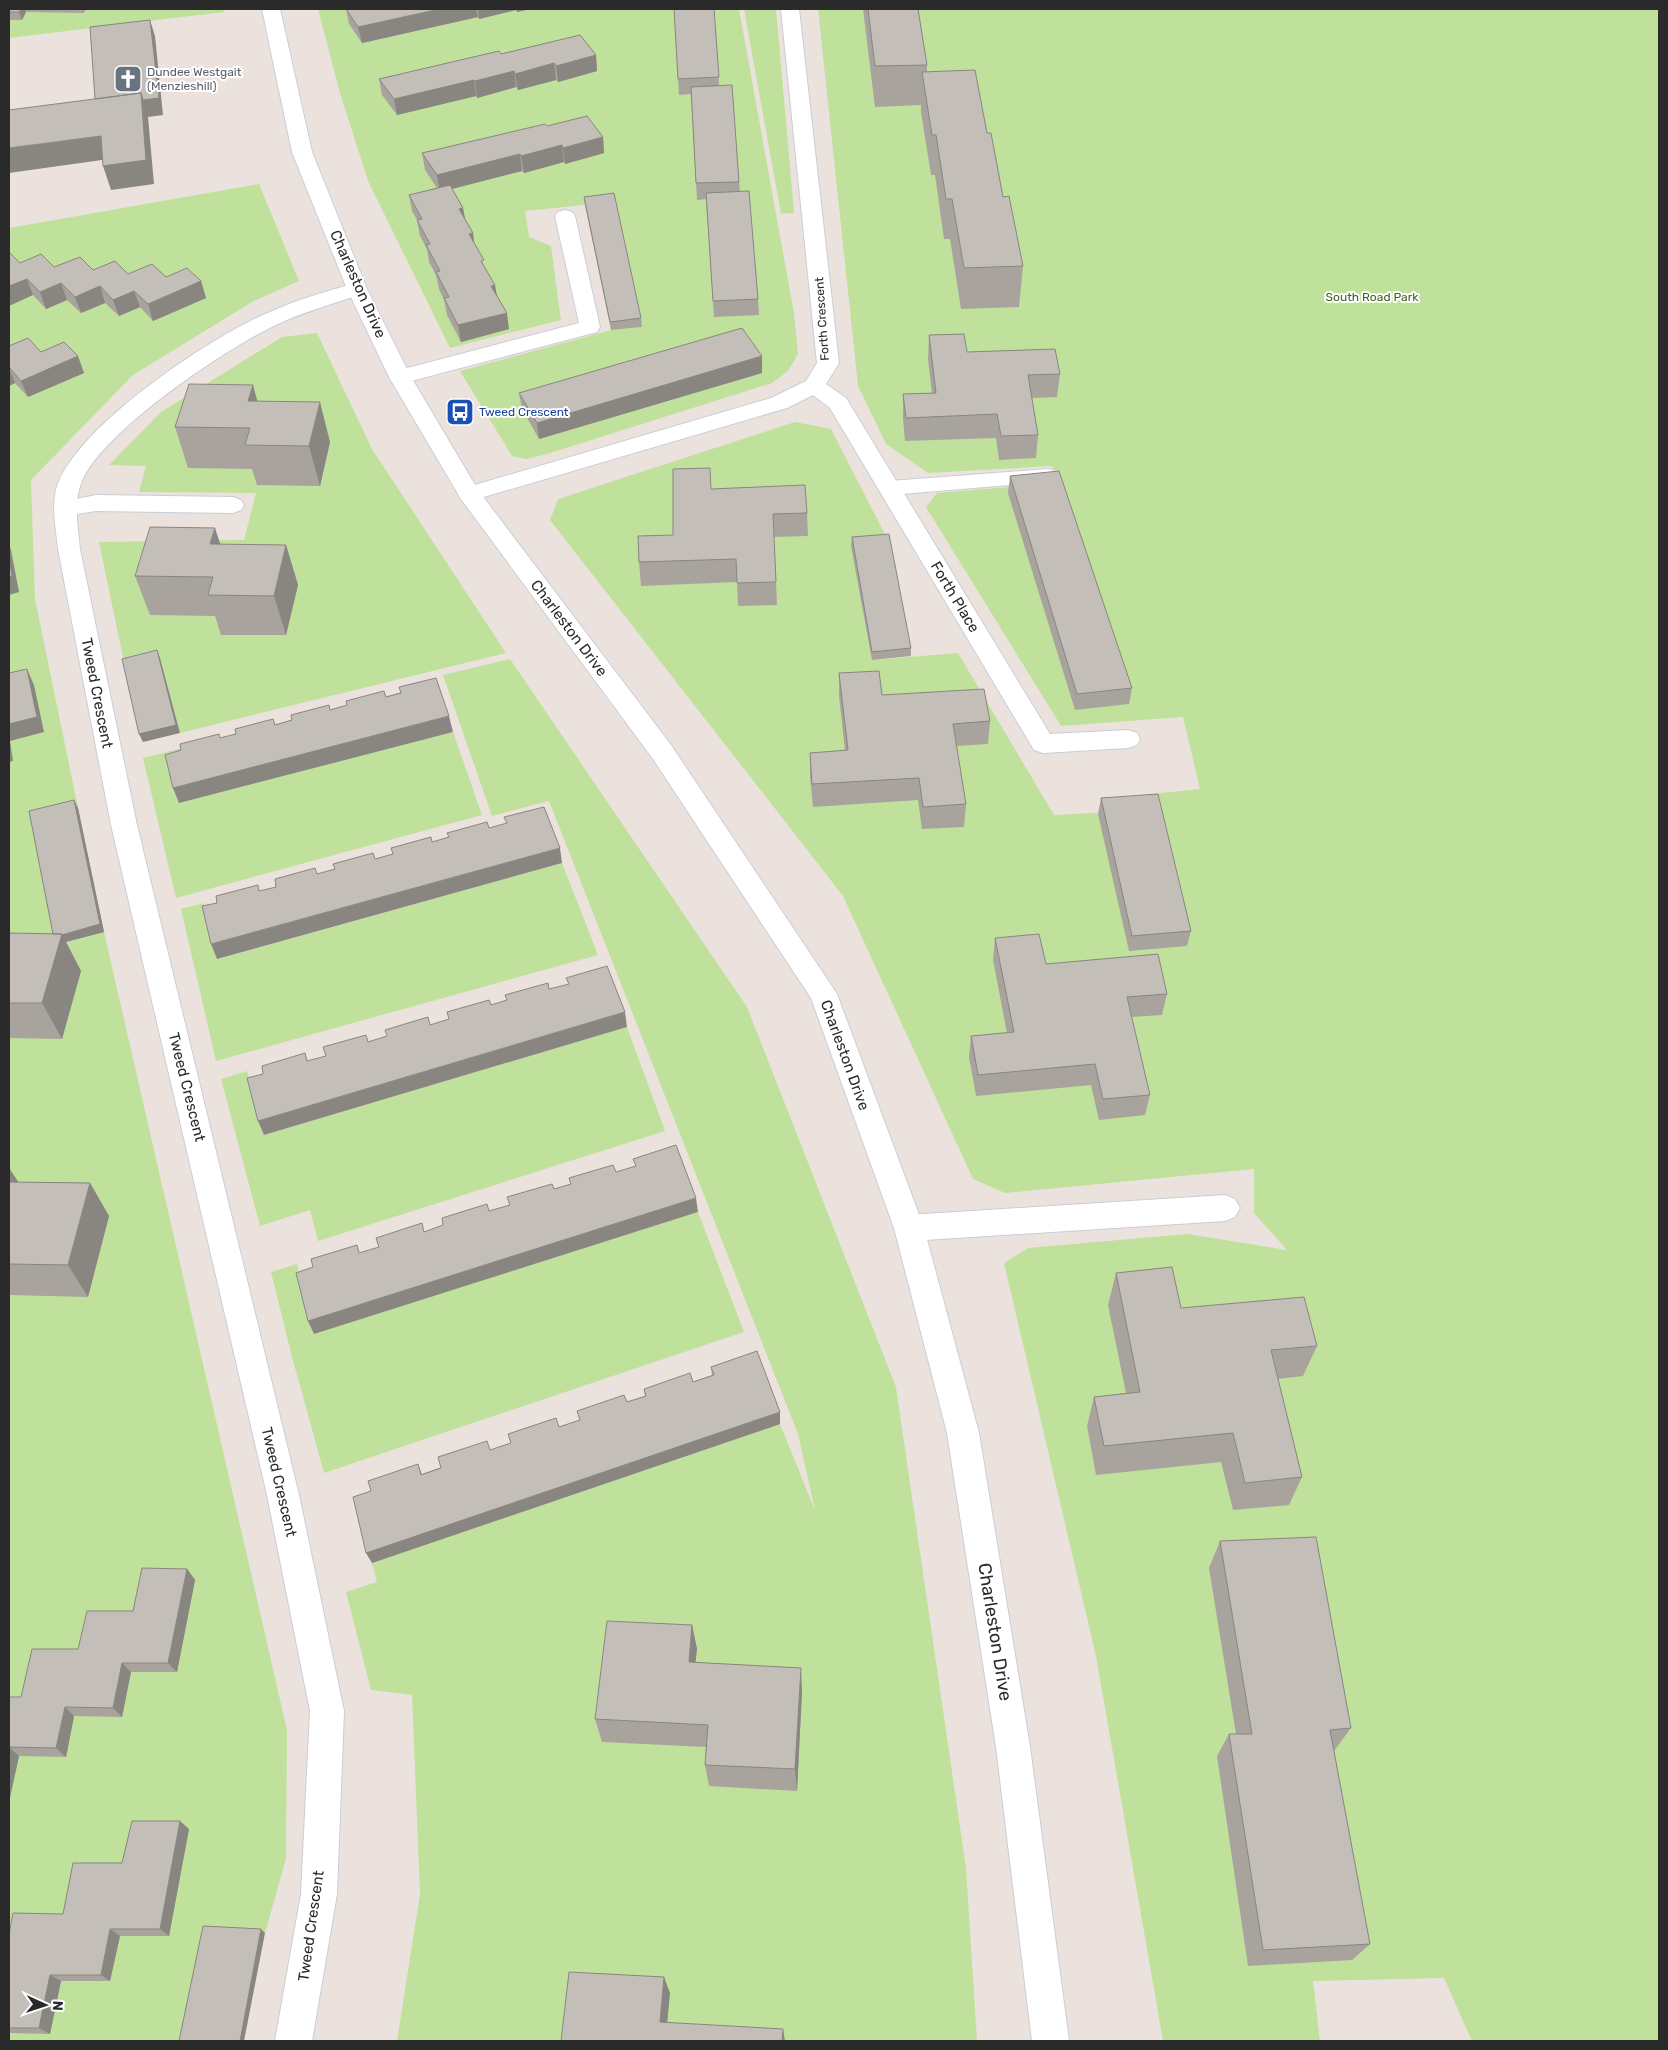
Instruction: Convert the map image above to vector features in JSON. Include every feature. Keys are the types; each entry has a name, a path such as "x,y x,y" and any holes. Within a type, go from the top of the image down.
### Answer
{"street":[{"name":"Charleston Drive","path":"271,9 302,152 357,289 400,377 469,494 662,752 823,994 909,1228 963,1433 1013,1747 1051,2041"},
{"name":"Forth Crescent","path":"790,9 828,363 814,386"},
{"path":"400,377 590,327 565,216"},
{"name":"Tweed Crescent","path":"293,2041 319,1894 327,1710 283,1495 124,825 71,558 65,508 70,480 87,453 158,390 209,354 269,320 357,289"},
{"name":"Forth Place","path":"814,386 838,403 1043,744 1128,740"},
{"path":"469,494 779,403 814,386"},
{"path":"890,488 1058,475"},
{"path":"65,508 96,503 233,505"},
{"path":"909,1228 1225,1208"}],"green space":[{"path":"9,9 224,9 224,12 9,38"},
{"path":"318,9 739,9 794,313 798,354 788,371 772,383 547,454 526,459 512,456 460,371 611,330 642,327 614,202 525,211 529,237 551,246 561,320 450,348 368,181 340,93"},
{"path":"744,9 776,9 794,213 781,214"},
{"name":"South Road Park","path":"818,9 1659,9 1659,2041 1472,2041 1444,1978 1313,1981 1320,2041 1163,2041 1096,1656 1004,1263 1028,1248 1187,1234 1287,1250 1254,1213 1254,1169 1005,1193 973,1179 843,896 550,520 558,499 795,422 831,429 889,542 872,660 958,653 1054,815 1155,810 1151,794 1200,789 1183,717 1061,726 926,507 937,493 1057,483 1058,475 1051,466 928,473 886,444 858,386"},
{"path":"259,184 299,281 252,302 133,375 31,480 35,599 78,808 34,819 58,945 104,932 287,1730 286,1859 265,1933 184,2041 9,2041 9,228"},
{"path":"317,333 372,449 506,653 180,733 160,659 125,667 99,542 244,540 256,493 139,492 146,466 109,465 161,412 282,337"},
{"path":"510,659 747,1007 896,1387 966,1868 977,2041 397,2041 420,1894 412,1695 371,1690 346,1592 377,1582 372,1563 780,1424 815,1510 798,1434 549,801 492,816 443,675"},
{"path":"436,683 345,759 453,732 482,815 176,898 143,758"},
{"path":"562,863 598,955 216,1061 181,909 204,903 218,959"},
{"path":"627,1027 665,1131 318,1241 310,1210 260,1226 221,1079 247,1071 264,1135"},
{"path":"698,1212 744,1332 324,1473 271,1272 297,1264 314,1333"}],"building":[{"path":"9,9 21,9 19,12 9,12"},
{"path":"346,9 440,9 358,27"},
{"path":"674,9 714,9 719,77 678,79"},
{"path":"868,9 918,9 927,65 875,66"},
{"name":"Dundee Westgait (Menzieshill)","path":"150,20 159,98 143,100 141,93 95,99 90,27"},
{"path":"580,35 596,55 556,66 554,63 515,74 514,71 394,99 379,79 499,51 501,54"},
{"path":"975,70 987,133 991,133 1003,197 1009,196 1023,266 964,268 952,199 946,199 936,135 932,135 922,72"},
{"path":"732,85 739,182 696,183 691,87"},
{"path":"141,93 146,160 103,166 101,136 9,148 9,110"},
{"path":"587,116 603,137 563,148 562,145 521,156 520,154 437,175 422,153 545,124 547,126"},
{"path":"450,185 463,208 459,209 473,233 469,234 484,260 481,261 495,285 491,286 507,313 458,325 444,298 449,297 436,272 440,271 426,245 430,244 417,220 422,219 409,195"},
{"path":"749,191 758,299 713,301 706,193"},
{"path":"614,193 641,318 610,322 584,197"},
{"path":"9,252 20,263 41,254 54,267 80,257 93,270 115,261 128,274 152,264 166,277 187,268 201,281 148,304 134,291 113,300 100,286 75,297 61,283 40,292 27,279 9,286"},
{"path":"742,328 762,356 537,423 519,393"},
{"path":"964,334 967,352 1055,349 1060,374 1028,375 1038,435 1001,436 997,414 906,418 903,394 936,393 929,335"},
{"path":"28,338 41,352 64,342 78,356 21,381 9,367 9,346"},
{"path":"189,384 253,385 248,401 320,402 309,446 245,445 250,428 175,427"},
{"path":"710,468 711,489 805,485 807,513 773,514 776,582 737,583 736,559 639,562 638,536 673,535 673,469"},
{"path":"1059,471 1132,688 1077,694 1010,476"},
{"path":"150,527 215,528 210,544 286,545 274,596 208,595 213,577 135,576"},
{"path":"889,534 911,648 872,652 852,537"},
{"path":"9,558 12,576 9,577"},
{"path":"157,650 176,725 139,734 122,659"},
{"path":"27,669 37,717 9,724 9,673"},
{"path":"879,671 882,695 984,689 990,721 953,724 966,804 923,807 919,778 812,784 810,753 848,750 839,673"},
{"path":"436,678 449,716 173,788 165,755 181,750 180,744 219,734 220,738 236,734 235,729 273,719 275,725 292,720 291,715 329,705 330,710 347,705 346,701 384,691 386,697 401,693 399,687"},
{"path":"1158,794 1191,931 1132,936 1101,798"},
{"path":"74,800 100,924 62,935 53,934 29,811"},
{"path":"544,807 560,848 211,944 202,906 217,903 216,896 258,885 259,891 276,887 275,879 315,868 317,874 335,869 333,864 373,853 375,859 393,854 391,848 431,837 432,842 449,837 447,833 487,822 489,828 507,823 504,817"},
{"path":"9,933 62,934 42,1003 9,1003"},
{"path":"1039,934 1046,964 1158,954 1167,994 1127,997 1150,1095 1103,1099 1095,1064 978,1075 971,1036 1014,1032 995,938"},
{"path":"607,966 625,1012 258,1121 247,1078 263,1074 262,1066 305,1053 307,1061 326,1056 323,1047 366,1035 368,1042 387,1036 385,1030 428,1017 430,1025 449,1019 447,1012 489,1000 491,1005 507,1000 505,995 548,983 549,989 569,984 566,978"},
{"path":"676,1145 696,1198 308,1321 296,1273 313,1267 311,1259 357,1245 359,1253 379,1247 376,1238 422,1223 424,1232 443,1225 442,1218 487,1204 489,1211 510,1205 507,1197 552,1184 554,1189 571,1184 569,1178 613,1165 616,1172 636,1166 633,1159"},
{"path":"9,1182 90,1183 68,1265 9,1264"},
{"path":"1172,1267 1181,1308 1304,1297 1317,1346 1271,1350 1302,1477 1245,1483 1233,1433 1104,1446 1094,1397 1140,1392 1116,1273"},
{"path":"757,1351 780,1412 366,1553 353,1497 371,1491 368,1481 418,1464 421,1475 441,1468 438,1457 487,1441 490,1450 511,1443 508,1434 556,1418 559,1427 580,1420 577,1411 624,1395 627,1402 646,1396 644,1389 690,1373 693,1382 714,1375 711,1367"},
{"path":"1316,1537 1351,1728 1330,1730 1370,1944 1263,1950 1229,1734 1252,1734 1220,1541"},
{"path":"142,1568 187,1569 168,1663 122,1663 113,1708 65,1707 56,1748 9,1747 9,1697 21,1697 32,1649 78,1649 87,1611 133,1611"},
{"path":"607,1621 692,1625 689,1662 801,1668 795,1769 705,1765 708,1725 595,1719"},
{"path":"132,1821 180,1821 160,1929 110,1929 101,1975 50,1975 39,2028 9,2028 9,1934 13,1913 63,1914 73,1863 122,1863"},
{"path":"203,1926 261,1929 240,2041 179,2041"},
{"path":"569,1972 664,1977 660,2022 783,2029 782,2041 561,2041"}],"place":[{"name":"Dundee Westgait (Menzieshill)","path":"128,79"},
{"name":"Tweed Crescent","path":"460,412"}]}
